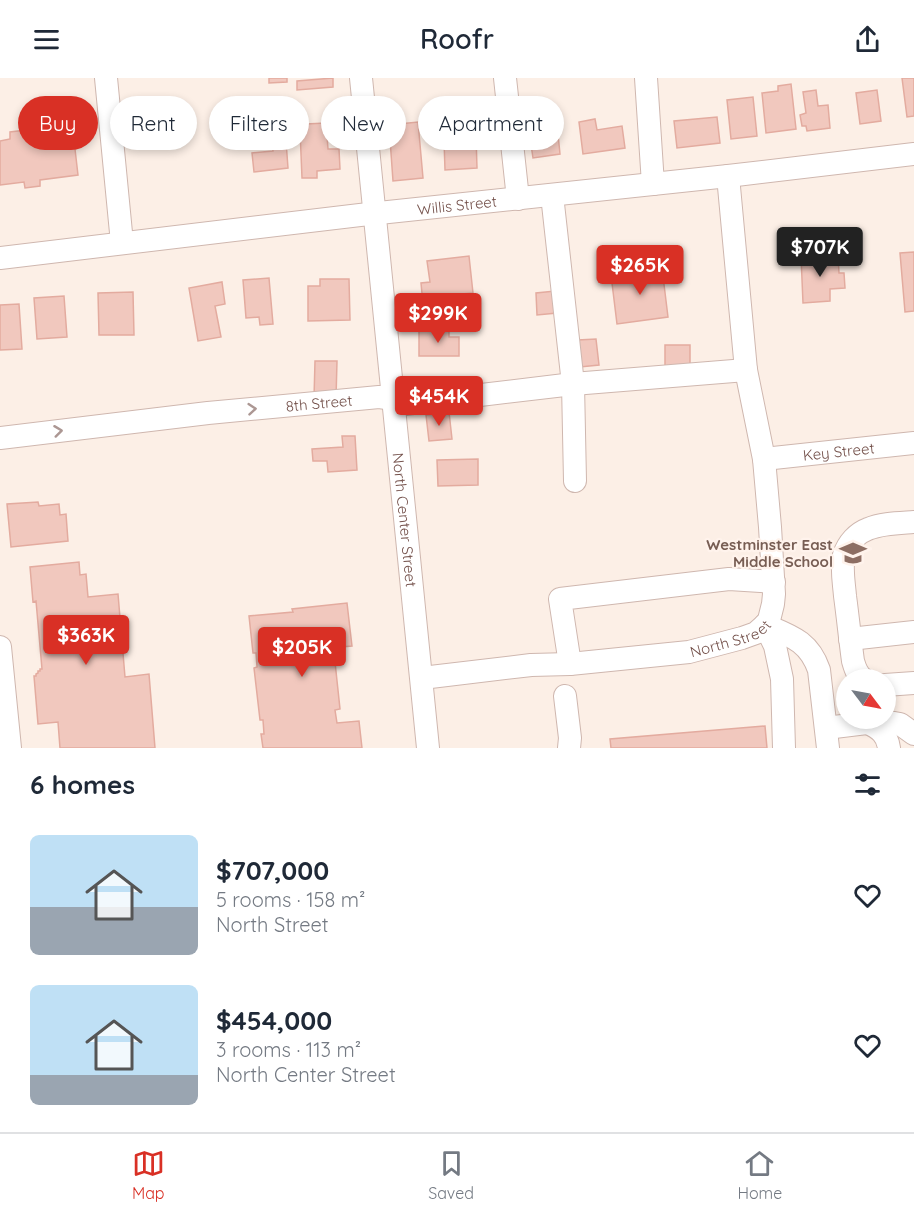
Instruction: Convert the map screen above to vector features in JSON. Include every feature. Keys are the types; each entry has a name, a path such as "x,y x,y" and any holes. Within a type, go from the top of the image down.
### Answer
{"street":[{"path":"106,78 122,243"},
{"name":"North Center Street","path":"361,78 428,748"},
{"path":"505,78 518,199"},
{"path":"646,78 653,184"},
{"name":"Willis Street","path":"0,258 914,154"},
{"name":"North Street","path":"422,678 531,665 570,664 689,652 750,636 765,625 772,613 774,582 764,459 746,369 728,176"},
{"path":"552,195 573,384 575,481"},
{"name":"8th Street","path":"0,438 208,413 380,397 394,399 405,404 573,384 746,369"},
{"name":"Key Street","path":"764,459 914,443"},
{"path":"856,669 850,639 843,564 848,546 869,528 914,522"},
{"path":"570,664 560,600 729,579 774,582"},
{"path":"765,625 800,641 816,661 827,738 852,729"},
{"path":"765,625 775,646 782,679 784,748"},
{"path":"850,639 914,632"},
{"path":"0,647 6,739"},
{"path":"896,684 914,683"},
{"path":"565,696 569,748"},
{"path":"896,724 914,734"},
{"path":"878,729 887,738 889,747"}],"building":[{"path":"269,78 287,78 287,82 269,83"},
{"path":"333,78 333,87 297,90 297,81"},
{"path":"902,78 914,78 914,116 907,117"},
{"path":"791,84 796,129 766,133 762,93 778,91 778,86"},
{"path":"816,90 818,106 828,105 830,128 807,131 806,126 802,126 800,115 806,113 803,92"},
{"path":"877,90 881,121 860,124 856,93"},
{"path":"753,97 757,136 731,139 727,100"},
{"path":"717,117 720,143 677,148 674,121"},
{"path":"595,119 597,130 622,126 625,148 583,154 579,122"},
{"path":"418,122 418,150 420,150 423,178 393,181 391,150 406,150 406,123"},
{"path":"321,123 321,150 339,150 340,169 317,171 317,178 302,178 301,150 309,150 309,124"},
{"path":"18,131 18,150 75,150 78,175 40,180 40,186 25,188 24,182 0,185 0,141 10,139 10,132"},
{"path":"287,150 288,168 254,172 252,153"},
{"path":"444,150 476,150 477,168 445,170"},
{"path":"532,150 560,150 560,154 533,158"},
{"path":"914,252 914,311 905,312 900,253"},
{"path":"838,255 839,273 844,273 845,288 830,289 830,301 803,303 801,256"},
{"path":"469,256 473,293 452,295 453,306 440,308 439,302 423,304 421,283 430,282 427,261"},
{"path":"662,268 668,317 617,324 611,275"},
{"path":"269,278 273,324 260,325 259,317 246,318 243,280"},
{"path":"320,279 349,279 350,320 308,321 308,286 320,286"},
{"path":"222,282 225,304 215,306 221,337 198,341 189,288"},
{"path":"555,291 557,313 537,315 536,293"},
{"path":"133,292 134,335 99,335 98,293"},
{"path":"64,296 67,337 37,339 34,298"},
{"path":"19,304 22,349 0,350 0,305"},
{"path":"419,331 449,331 449,337 459,337 459,356 419,356"},
{"path":"596,339 599,365 580,367 578,340"},
{"path":"665,345 690,345 690,368 665,368"},
{"path":"315,361 337,361 336,398 314,398"},
{"path":"449,412 452,439 429,441 426,415"},
{"path":"342,436 355,436 357,470 328,472 327,461 313,461 312,449 343,447"},
{"path":"478,459 478,485 438,486 437,460"},
{"path":"38,502 39,506 59,504 60,515 66,514 68,541 11,547 7,504"},
{"path":"79,562 80,575 86,574 88,597 118,594 125,677 149,674 155,748 60,748 58,722 38,724 34,676 42,669 36,601 33,602 30,567"},
{"path":"347,603 352,646 329,648 330,662 335,662 340,709 335,710 337,723 359,721 362,748 263,748 261,734 264,734 263,720 260,720 254,668 257,667 256,653 253,653 249,616 293,612 292,609"},
{"path":"765,726 767,748 611,748 610,739"}],"place":[{"name":"Westminster East Middle School","path":"853,553"}]}
